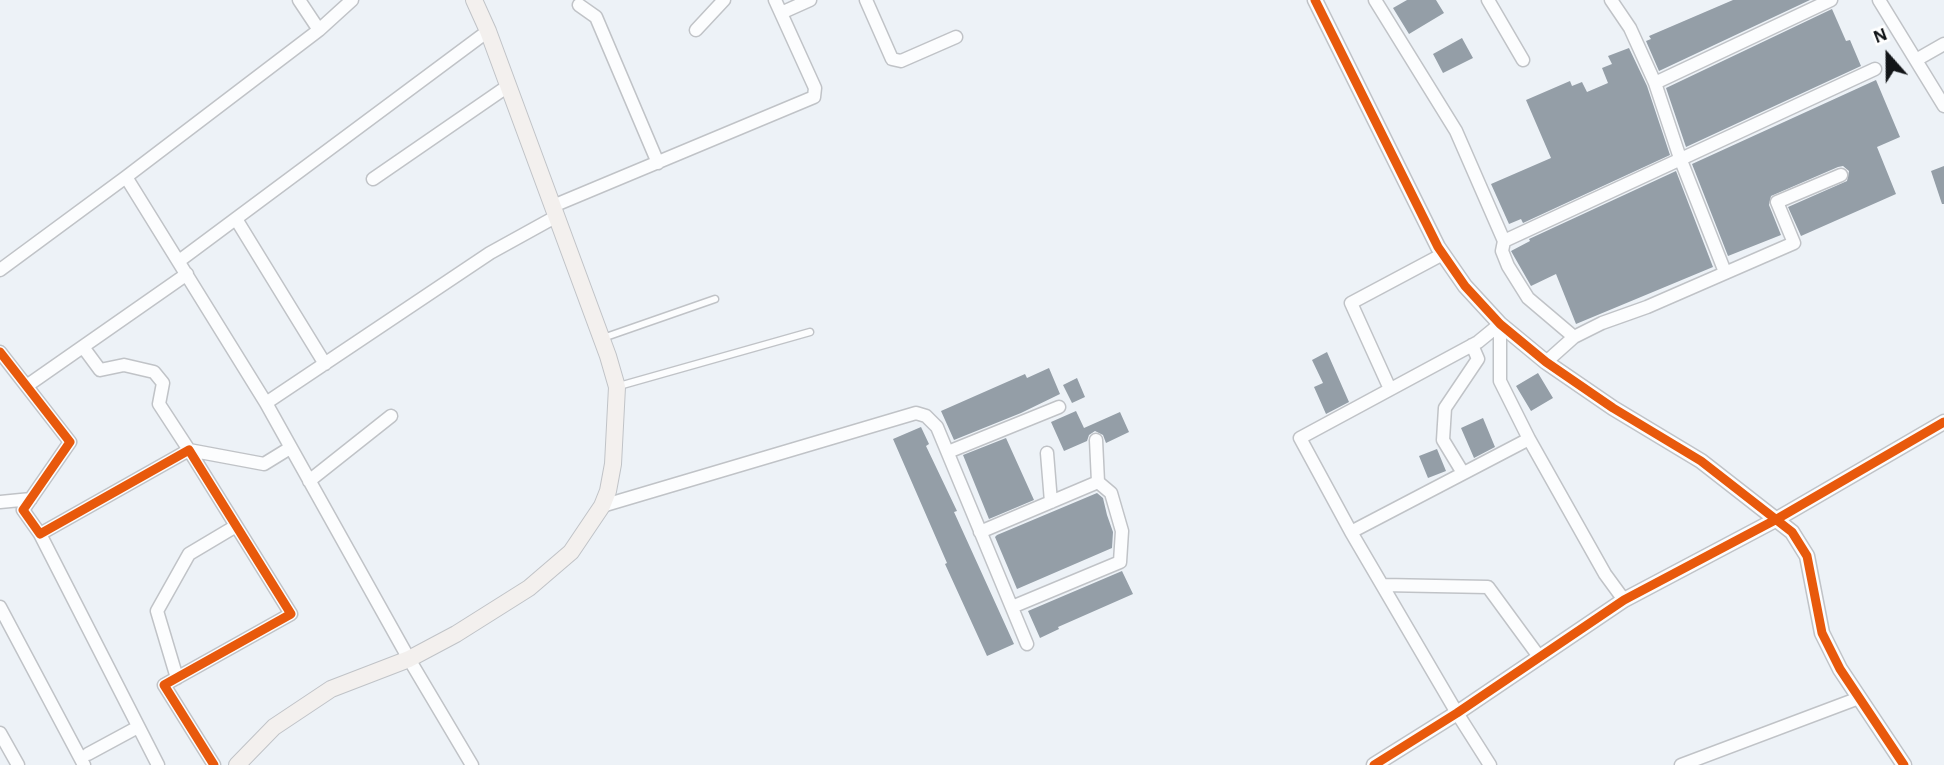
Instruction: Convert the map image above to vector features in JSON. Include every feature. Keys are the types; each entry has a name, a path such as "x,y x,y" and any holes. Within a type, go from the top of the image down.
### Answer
{"main road":[{"path":"237,765 274,727 331,689 409,659 456,634 529,588 571,552 602,506 613,464 617,387 603,338 474,0"}],"street":[{"path":"299,0 319,30"},
{"path":"0,270 319,30 352,0"},
{"path":"696,30 724,0"},
{"path":"266,403 555,211 814,97 815,88 775,0"},
{"path":"781,13 810,0"},
{"path":"866,0 892,60 901,61 956,37"},
{"path":"1315,0 1411,195 1443,254 1465,286 1500,324 1546,362 1614,408 1701,461 1792,532 1807,556 1822,633 1840,669 1904,765"},
{"path":"1375,0 1456,131 1504,241 1502,251 1508,266 1528,298 1574,337"},
{"path":"1488,0 1523,60"},
{"path":"1611,0 1630,28 1655,83 1680,158 1725,272"},
{"path":"1655,83 1831,0"},
{"path":"1879,0 1944,106"},
{"path":"579,5 596,17 659,163"},
{"path":"179,261 488,31"},
{"path":"1916,60 1944,44"},
{"path":"1504,241 1875,69"},
{"path":"373,179 508,86"},
{"path":"1546,362 1574,337 1602,323 1647,307 1794,243 1777,202 1841,175"},
{"path":"127,177 266,403 409,659 472,765"},
{"path":"236,219 325,364"},
{"path":"1390,389 1351,303 1443,254"},
{"path":"28,386 187,274"},
{"path":"1490,765 1351,532 1300,438 1472,345 1500,324"},
{"path":"1500,324 1500,381 1529,439 1605,574 1624,600"},
{"path":"1463,474 1443,440 1445,408 1478,359 1472,345"},
{"path":"83,347 100,370 124,365 154,372 163,383 159,404 291,614 164,685 214,765"},
{"path":"0,352 70,442 23,510 40,534 158,765"},
{"path":"948,452 1059,407"},
{"path":"602,506 916,413 926,416 937,428 948,452 1027,645"},
{"path":"309,481 391,416"},
{"path":"1374,765 1540,659 1624,600 1777,519 1944,422"},
{"path":"1351,532 1529,439"},
{"path":"1012,607 1120,562 1122,531 1111,493 1098,482 1096,440"},
{"path":"40,534 189,450 264,464 290,448"},
{"path":"1046,453 1051,502"},
{"path":"980,531 1098,482"},
{"path":"0,502 31,499"},
{"path":"177,678 157,611 188,554 236,526"},
{"path":"1383,585 1488,587 1540,659"},
{"path":"0,607 86,759 138,727"},
{"path":"1681,765 1859,698"},
{"path":"0,733 18,765"}],"lane":[{"path":"603,338 715,299"},
{"path":"617,387 810,331"}],"building":[{"path":"1407,0 1436,0 1444,13 1409,34 1393,8"},
{"path":"1733,0 1810,0 1659,71 1646,41 1651,39 1649,36"},
{"path":"1832,9 1861,66 1686,147 1666,88"},
{"path":"1462,38 1473,58 1443,73 1433,54"},
{"path":"1629,48 1647,86 1670,155 1523,223 1521,219 1509,224 1491,184 1551,158 1526,100 1570,81 1572,86 1582,82 1587,92 1608,83 1602,68 1612,64 1608,56"},
{"path":"1876,80 1900,137 1877,147 1896,194 1801,236 1788,207 1847,181 1849,171 1843,166 1838,167 1771,196 1769,205 1781,235 1728,256 1692,164"},
{"path":"1944,166 1944,204 1942,204 1931,171"},
{"path":"1676,171 1713,267 1576,324 1556,274 1531,286 1511,251 1530,241 1529,239"},
{"path":"1327,352 1349,402 1326,414 1314,387 1323,383 1312,360"},
{"path":"1049,368 1060,394 954,440 941,411 1025,374 1027,378"},
{"path":"1538,373 1553,398 1531,411 1516,386"},
{"path":"1077,378 1085,397 1072,403 1063,385"},
{"path":"1076,411 1084,428 1120,412 1129,432 1106,443 1103,435 1095,431 1089,435 1087,441 1064,451 1051,422"},
{"path":"1483,418 1495,447 1474,458 1461,428"},
{"path":"921,427 929,444 926,446 957,511 954,512 1014,644 987,656 893,439"},
{"path":"1006,438 1034,500 989,519 963,455"},
{"path":"1437,449 1446,471 1428,478 1419,456"},
{"path":"1097,493 1103,498 1113,532 1112,548 1017,589 995,537"},
{"path":"1122,571 1133,594 1058,627 1059,629 1040,638 1028,611"}],"cycle path":[{"path":"1315,0 1438,247 1465,286 1500,324 1546,362 1613,408 1701,461 1792,532 1807,556 1822,633 1840,669 1904,765"},
{"path":"0,352 70,442 23,510 40,534 189,450 291,614 164,685 214,765"},
{"path":"1374,765 1457,713 1624,600 1777,519 1944,422"}]}
